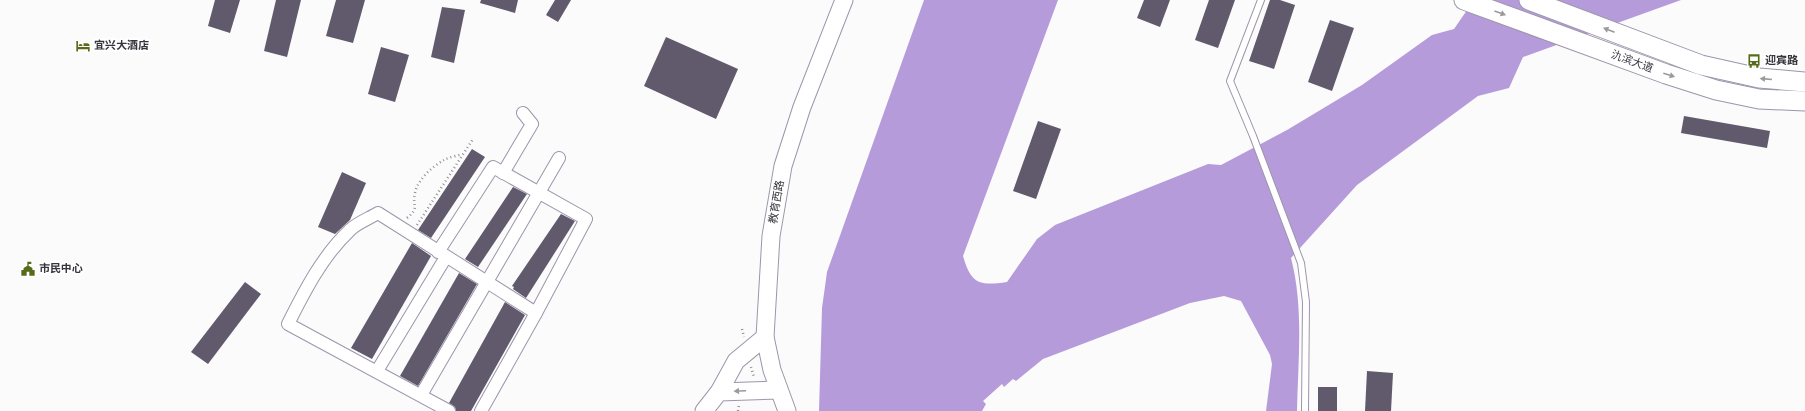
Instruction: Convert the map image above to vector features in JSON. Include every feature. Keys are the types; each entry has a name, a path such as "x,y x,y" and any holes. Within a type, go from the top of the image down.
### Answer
{"main road":[{"name":"氿滨大道","path":"1464,0 1633,62 1716,90 1759,99 1805,101"},
{"name":"氿滨大道","path":"1529,0 1701,65 1759,78 1805,82"}],"street":[{"name":"教育西路","path":"787,411 772,370 765,337 771,236 783,166 802,107 844,0"},
{"path":"503,173 532,124 523,114"},
{"path":"421,395 559,158"},
{"path":"377,372 492,167 538,194 586,219 536,313 481,411"},
{"path":"449,411 288,324 310,281 352,228 378,213 398,224 486,283 536,313"},
{"path":"704,411 720,392 736,361 765,337"},
{"path":"720,392 779,390"}],"lane":[{"path":"1261,0 1230,81 1253,136 1301,263 1306,302 1305,411"}],"path":[{"path":"411,234 473,139"},
{"path":"398,224 412,214 416,207 415,192 427,173 444,160 463,154"}],"shaded area":[{"path":"924,0 1058,0 963,256 973,278 989,284 1007,282 1037,239 1055,225 1208,164 1221,165 1287,130 1362,85 1432,35 1454,29 1474,0 1681,0 1523,57 1509,88 1478,96 1357,185 1291,258 1298,296 1299,315 1297,411 1266,411 1272,364 1270,355 1241,301 1224,296 1190,303 1043,359 1016,381 1013,379 1004,387 1002,384 983,401 986,404 982,411 819,411 822,308 827,272"}],"building":[{"path":"215,0 240,0 230,33 208,26"},
{"path":"276,0 301,0 287,57 264,51"},
{"path":"336,0 365,0 353,43 326,36"},
{"path":"481,0 518,0 515,13 480,3"},
{"path":"555,0 571,0 558,22 546,15"},
{"path":"1144,0 1170,0 1160,27 1137,18"},
{"path":"1209,0 1235,0 1218,48 1195,40"},
{"path":"1270,0 1280,0 1295,5 1274,69 1249,61"},
{"path":"442,7 465,10 454,63 431,57"},
{"path":"1330,20 1354,28 1332,91 1308,82"},
{"path":"666,37 738,69 716,119 644,86"},
{"path":"381,47 409,55 395,102 368,94"},
{"path":"1684,116 1770,131 1767,148 1681,133"},
{"path":"1038,121 1061,129 1036,199 1013,191"},
{"path":"472,149 485,157 431,238 418,230"},
{"path":"342,172 366,183 350,220 335,234 318,227"},
{"path":"513,187 527,194 478,267 465,259"},
{"path":"561,214 575,221 526,298 513,289 514,287 512,286"},
{"path":"412,243 431,256 372,359 351,348"},
{"path":"459,273 477,284 418,386 400,376"},
{"path":"245,282 261,294 208,364 191,352"},
{"path":"505,302 525,315 471,411 456,411 455,407 449,403"},
{"path":"1367,371 1393,373 1391,411 1365,411"},
{"path":"1318,387 1337,387 1337,411 1318,411"}],"place":[{"name":"宜兴大酒店","path":"83,46"},
{"name":"迎宾路","path":"1754,61"},
{"name":"市民中心","path":"28,269"}]}
